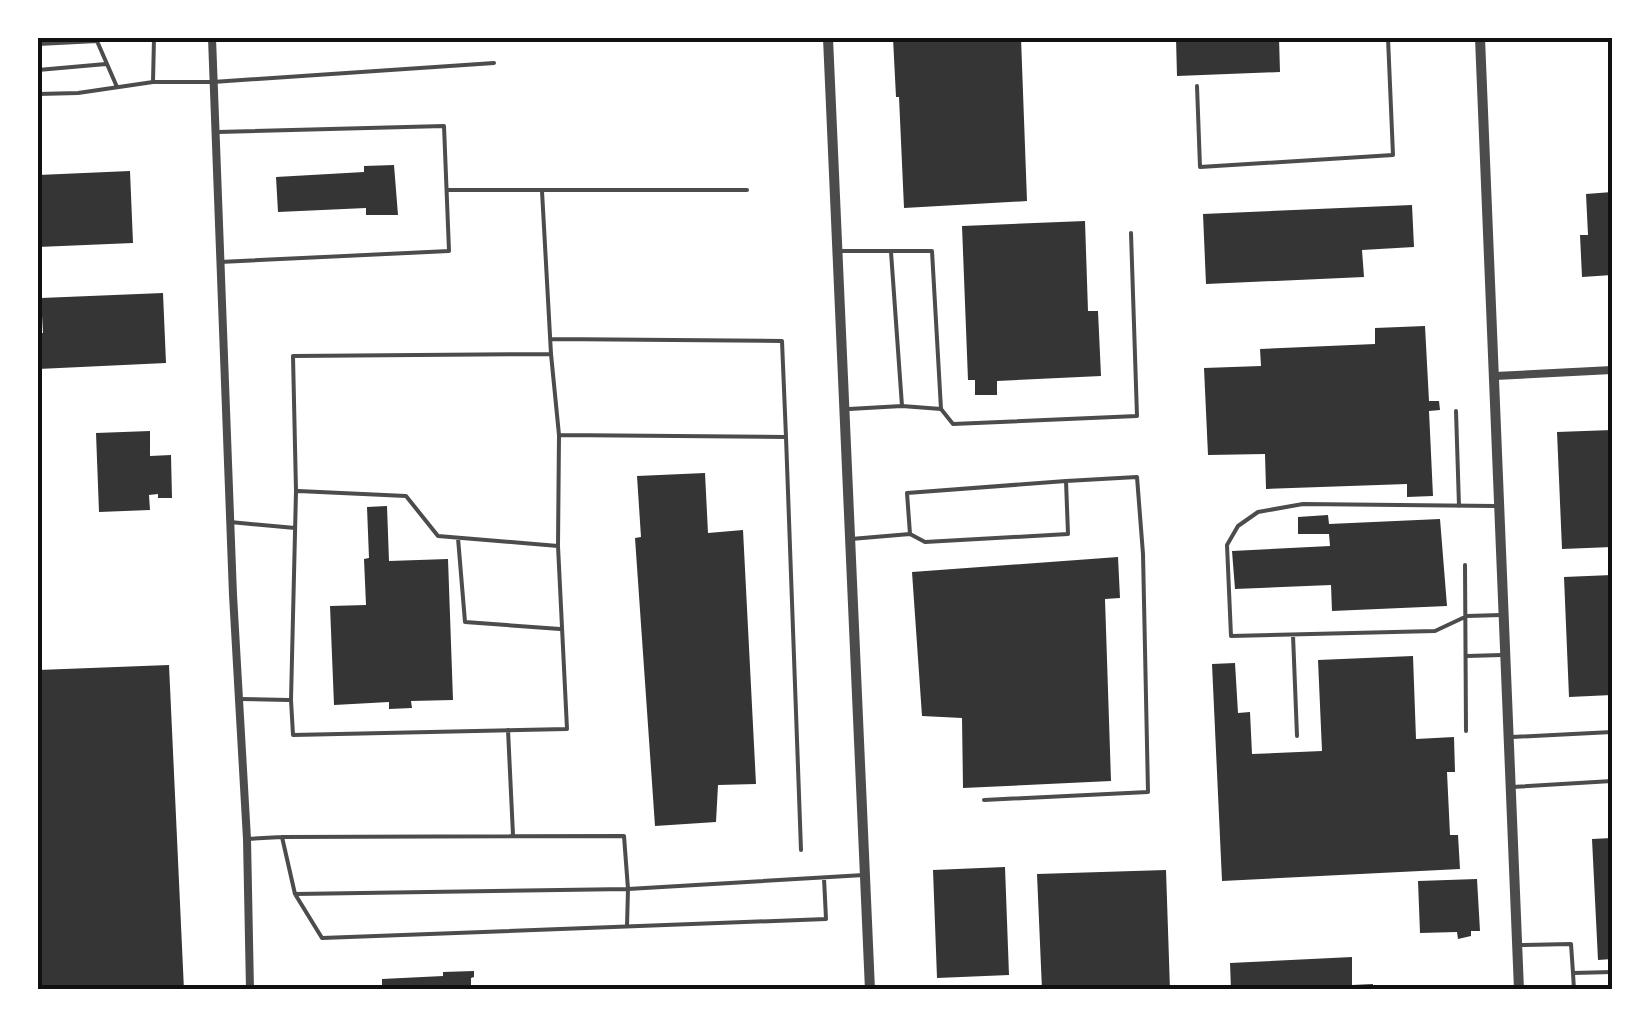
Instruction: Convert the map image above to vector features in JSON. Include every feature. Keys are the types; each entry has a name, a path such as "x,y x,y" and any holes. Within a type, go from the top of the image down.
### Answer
{"street":[{"path":"212,38 230,522 247,838 250,990"},
{"path":"828,38 870,990"},
{"path":"1480,38 1519,990"},
{"path":"1496,376 1612,370"}],"lane":[{"path":"153,82 154,38"},
{"path":"1197,86 1200,167 1393,155 1388,38"},
{"path":"38,44 97,41 116,87"},
{"path":"38,94 78,93 153,82 214,82 494,63"},
{"path":"38,70 106,64"},
{"path":"215,132 444,126 448,190 449,250 220,262"},
{"path":"448,190 746,190"},
{"path":"542,191 559,435 558,546 566,729 293,735 293,356 551,354"},
{"path":"836,251 932,251 941,409 953,424 1137,416 1132,232"},
{"path":"891,251 902,406"},
{"path":"551,339 782,342 801,850"},
{"path":"844,409 941,409"},
{"path":"1456,412 1459,506"},
{"path":"559,435 786,437"},
{"path":"910,534 907,493 1136,477 1143,554 1148,792 984,800"},
{"path":"852,539 910,534 925,542 1068,534 1066,482"},
{"path":"296,491 406,496 438,536 558,546"},
{"path":"1501,506 1303,504 1258,512 1238,526 1227,545 1231,636 1436,631 1467,616 1505,615"},
{"path":"230,522 296,528"},
{"path":"458,538 465,622 562,629"},
{"path":"1465,565 1466,731"},
{"path":"1293,635 1296,736"},
{"path":"1467,656 1507,655"},
{"path":"239,699 291,700"},
{"path":"508,730 512,835"},
{"path":"1510,737 1612,732"},
{"path":"1512,787 1612,782"},
{"path":"247,838 624,836 627,926"},
{"path":"282,837 294,894 322,938 826,919 824,878"},
{"path":"294,894 628,889 864,875"},
{"path":"1518,946 1571,944 1574,990"},
{"path":"1573,974 1612,972"}],"building":[{"path":"893,38 1021,38 1027,201 904,208"},
{"path":"1176,38 1279,38 1280,72 1177,76"},
{"path":"394,165 398,215 366,215 366,208 278,212 276,177 364,172 364,166"},
{"path":"130,171 133,243 38,247 38,175"},
{"path":"1612,192 1612,275 1582,277 1580,235 1588,235 1586,194"},
{"path":"1412,205 1414,247 1362,250 1364,277 1206,284 1203,214"},
{"path":"1085,221 1088,311 1098,311 1101,376 997,381 997,395 975,395 975,380 968,380 962,226"},
{"path":"163,293 166,363 38,369 38,333 43,333 41,298"},
{"path":"1425,326 1429,401 1439,401 1440,410 1429,411 1433,496 1407,497 1407,484 1266,489 1265,454 1208,455 1204,368 1261,366 1260,349 1375,344 1375,328"},
{"path":"1612,430 1612,547 1562,549 1557,432"},
{"path":"150,431 150,456 171,455 172,498 149,495 150,510 99,512 96,433"},
{"path":"705,473 708,533 743,530 756,784 718,785 716,822 655,826 635,538 641,537 637,476"},
{"path":"387,506 389,561 448,559 453,700 411,701 412,708 389,709 389,702 334,705 330,606 366,605 367,507"},
{"path":"1328,515 1329,524 1440,519 1447,606 1332,611 1331,585 1235,589 1232,551 1330,546 1329,534 1298,534 1298,517"},
{"path":"1118,557 1120,598 1105,599 1111,781 963,788 962,718 922,716 912,572"},
{"path":"1612,575 1612,695 1569,697 1564,577"},
{"path":"1413,656 1416,739 1454,737 1455,772 1447,772 1450,835 1458,835 1460,869 1222,881 1212,664 1235,663 1238,713 1250,712 1252,754 1322,751 1318,660"},
{"path":"169,665 184,990 38,990 38,670"},
{"path":"1612,838 1612,959 1598,960 1592,839"},
{"path":"1005,867 1009,975 937,978 933,870"},
{"path":"1166,870 1170,990 1042,990 1037,874"},
{"path":"1477,879 1480,931 1471,931 1471,936 1458,939 1457,932 1420,933 1418,881"},
{"path":"1352,957 1352,985 1373,984 1373,990 1231,990 1230,963"},
{"path":"474,971 471,990 382,990 382,979"}]}
